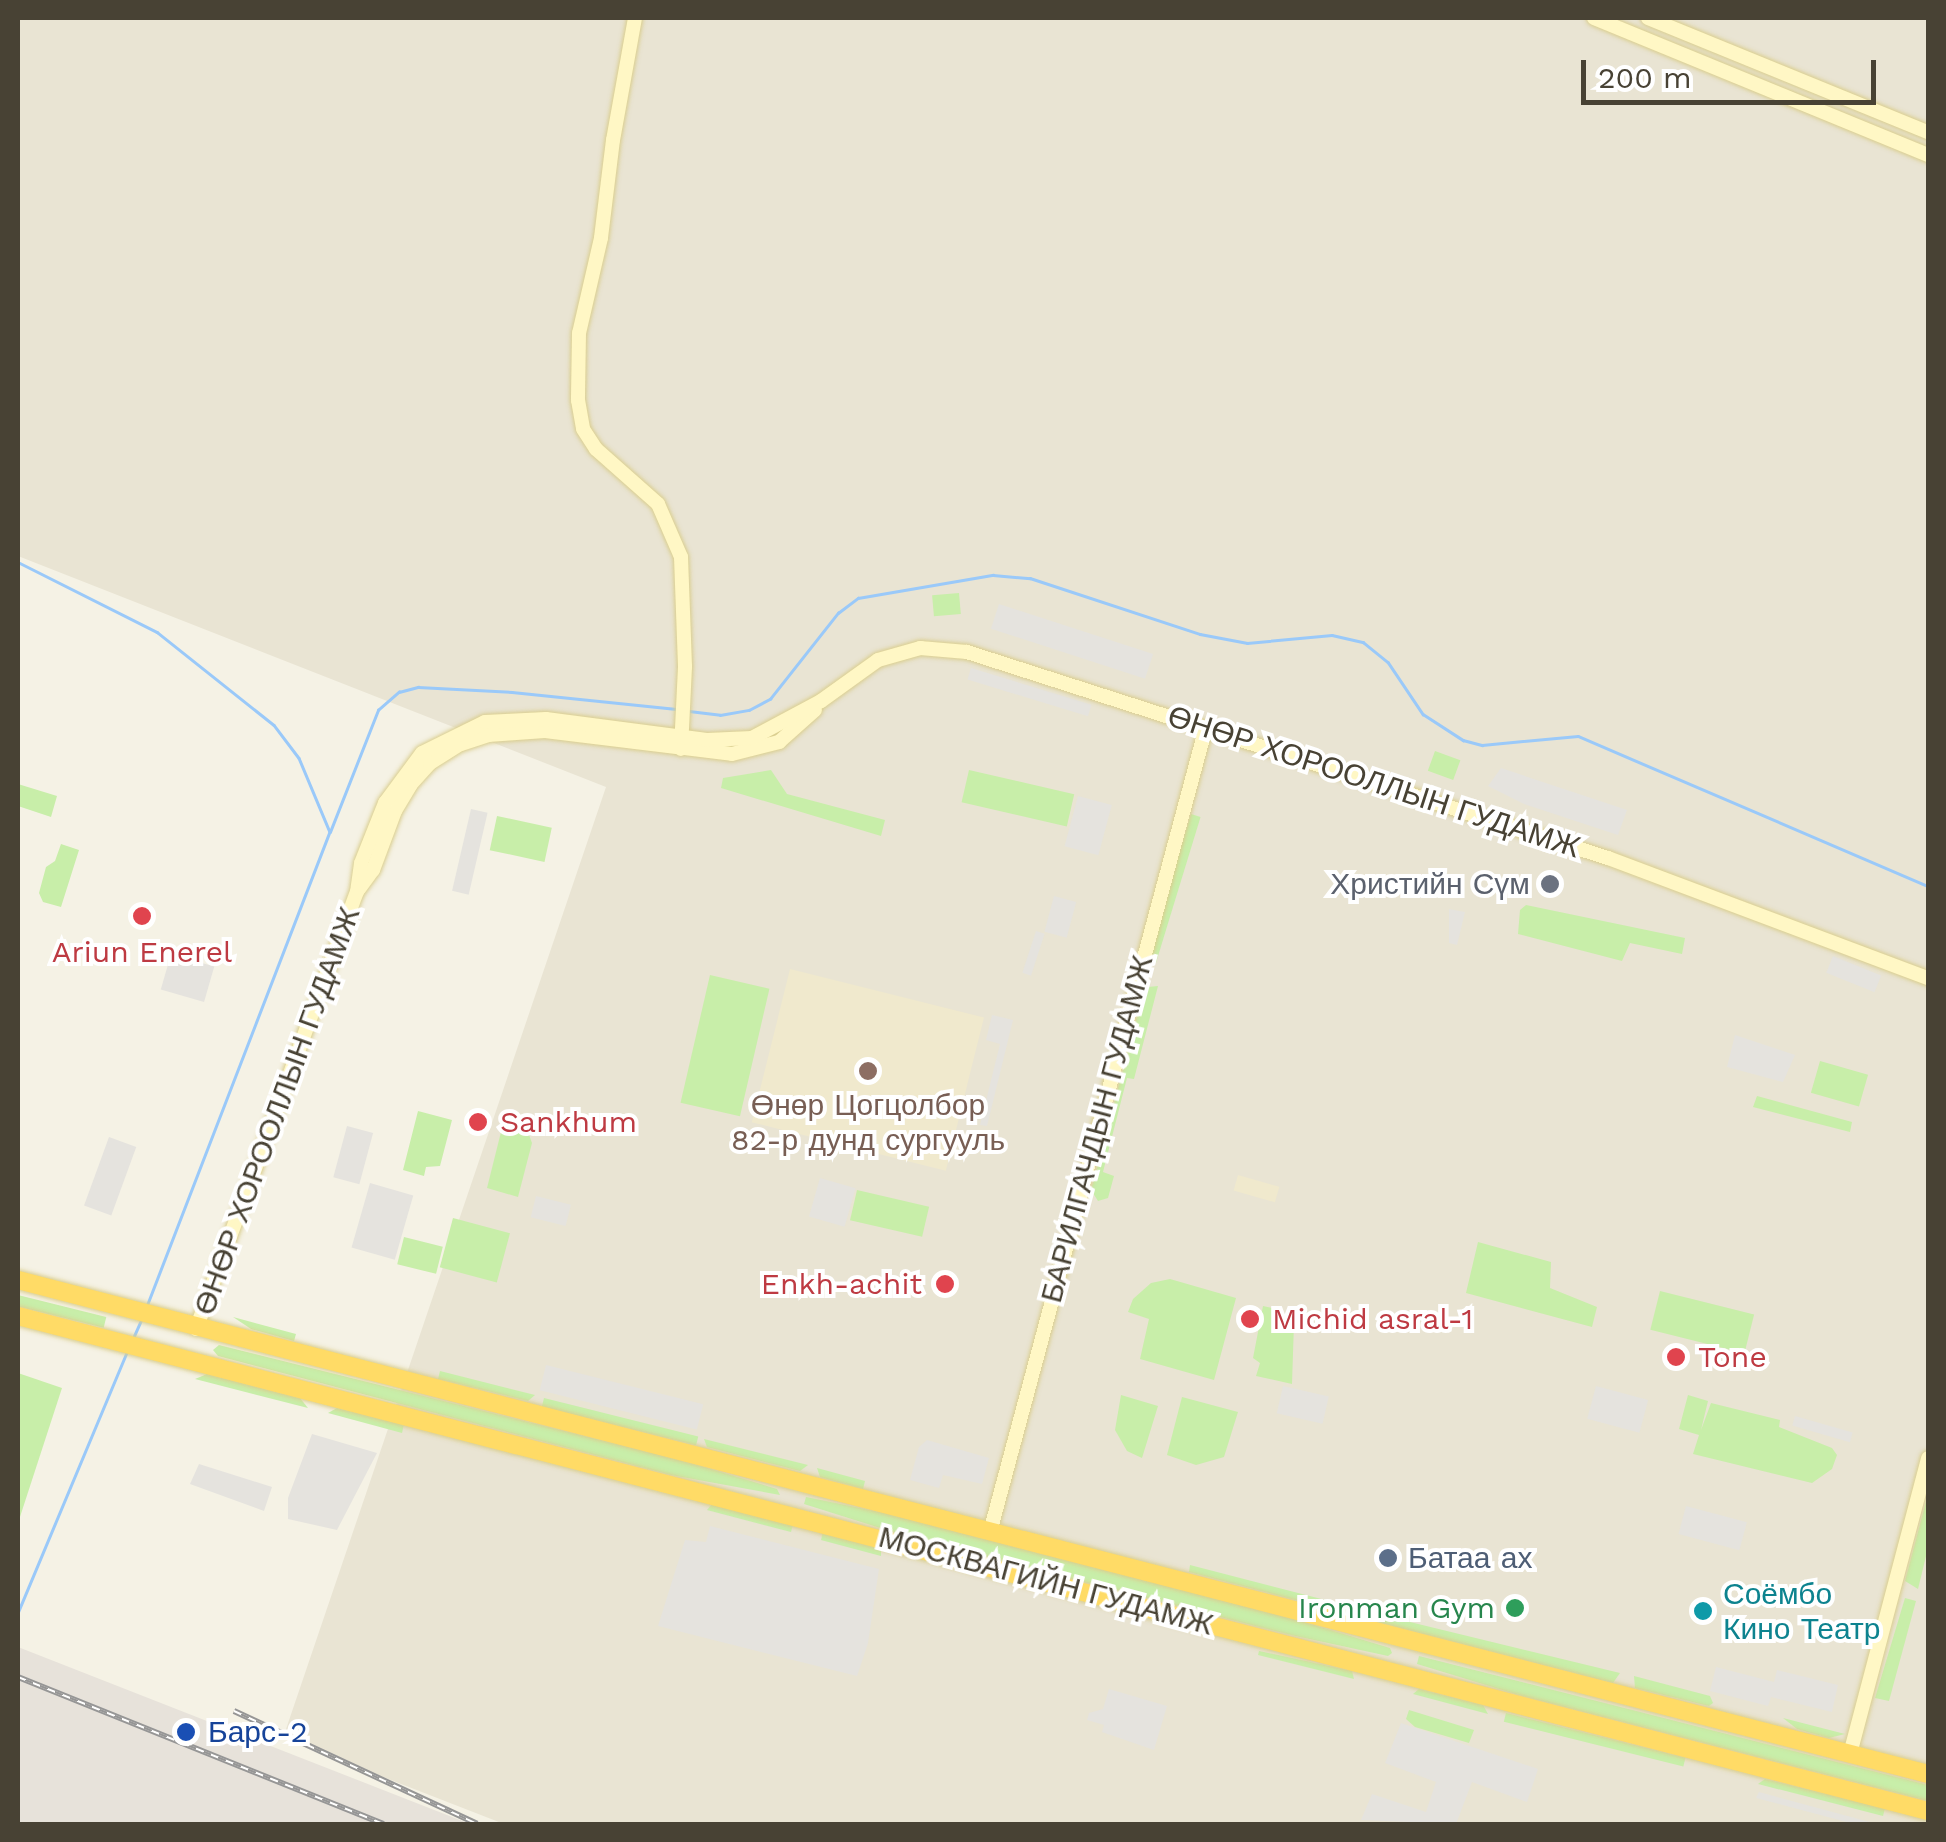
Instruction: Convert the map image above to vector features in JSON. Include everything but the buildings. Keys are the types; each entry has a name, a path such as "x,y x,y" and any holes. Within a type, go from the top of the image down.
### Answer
{"highway":[{"name":"МОСКВАГИЙН ГУДАМЖ","path":"18,1280 1928,1774"},
{"name":"МОСКВАГИЙН ГУДАМЖ","path":"18,1316 1928,1811"},
{"path":"790,1514 795,1482"},
{"path":"1398,1672 1408,1640"}],"main road":[{"path":"634,18 612,140 602,238 579,333 578,400 582,429 596,449 658,504 681,557 681,736"},
{"path":"1594,18 1928,155"},
{"path":"1648,18 1928,132"},
{"name":"ӨНӨР ХОРООЛЛЫН ГУДАМЖ","path":"187,1326 357,892 373,870 394,811 410,784 430,763 461,744 488,735 546,732 681,736 755,750 794,732 821,702 878,660 940,647 1206,727 1718,896 1928,978"},
{"name":"БАРИЛГАЧДЫН ГУДАМЖ","path":"990,1532 1206,727"},
{"path":"1850,1754 1928,1458"}],"shaded area":[{"path":"18,18 1928,18 1928,1824 504,1824 283,1738 606,787 18,556"},
{"path":"999,604 1153,654 1145,679 991,629"},
{"path":"971,668 1091,705 1088,716 967,679"},
{"path":"1501,768 1627,810 1618,835 1524,804 1488,786"},
{"path":"1078,796 1112,805 1098,855 1065,846"},
{"path":"471,809 488,813 469,895 452,891"},
{"path":"1054,896 1076,902 1067,938 1044,932"},
{"path":"1449,909 1465,912 1457,945 1449,943"},
{"path":"1036,931 1045,934 1031,976 1022,973"},
{"path":"171,954 214,966 204,1002 161,990"},
{"path":"1833,956 1881,975 1874,992 1826,973"},
{"name":"Өнөр Цогцолбор 82-р дунд сургууль","path":"790,969 984,1017 946,1171 752,1122"},
{"path":"992,1015 1013,1020 987,1126 980,1125 1000,1044 986,1040"},
{"path":"1735,1035 1795,1055 1783,1082 1727,1067"},
{"path":"347,1126 373,1133 359,1184 333,1177"},
{"path":"109,1137 136,1147 111,1216 84,1206"},
{"path":"1238,1175 1279,1187 1275,1202 1234,1190"},
{"path":"820,1178 856,1188 845,1227 809,1216"},
{"path":"370,1183 413,1195 395,1260 352,1247"},
{"path":"536,1196 571,1205 566,1226 531,1217"},
{"path":"546,1365 703,1404 697,1429 540,1390"},
{"path":"1283,1386 1329,1397 1322,1424 1277,1413"},
{"path":"1596,1386 1648,1400 1639,1433 1587,1419"},
{"path":"1795,1416 1853,1433 1850,1442 1792,1426"},
{"path":"312,1434 377,1453 337,1530 288,1519 288,1498"},
{"path":"927,1440 989,1458 982,1484 943,1475 939,1488 910,1480 919,1447"},
{"path":"199,1464 272,1487 264,1511 190,1484"},
{"path":"1686,1506 1747,1522 1739,1550 1678,1534"},
{"path":"710,1526 879,1569 868,1643 857,1676 658,1626 685,1540 706,1542"},
{"path":"18,1647 470,1824 18,1824"},
{"path":"1716,1667 1774,1682 1777,1670 1838,1685 1832,1712 1771,1697 1768,1706 1710,1691"},
{"path":"1109,1689 1167,1706 1154,1750 1102,1732 1104,1725 1087,1720 1089,1713 1103,1709"},
{"path":"1401,1723 1538,1769 1527,1802 1472,1782 1456,1824 1361,1820 1372,1794 1426,1812 1436,1782 1385,1763"},
{"path":"1759,1792 1877,1824 1854,1824 1756,1798"}],"green space":[{"path":"959,593 961,614 934,616 932,595"},
{"path":"1435,751 1460,760 1453,780 1428,771"},
{"path":"771,770 787,794 885,820 881,836 721,788 723,778"},
{"path":"969,770 1074,794 1067,826 962,802"},
{"path":"18,784 57,796 51,817 18,806"},
{"path":"1191,814 1201,817 1156,962 1147,959"},
{"path":"497,816 552,828 544,862 490,850"},
{"path":"61,844 79,850 61,907 43,902 39,893 46,867 55,861"},
{"path":"1526,905 1685,938 1682,954 1630,943 1622,961 1518,934 1520,910"},
{"path":"710,975 769,989 740,1116 681,1103"},
{"path":"1158,986 1134,1079 1127,1078 1103,1172 1114,1176 1108,1198 1098,1201 1091,1190 1142,997 1148,987"},
{"path":"1820,1061 1868,1075 1859,1107 1811,1093"},
{"path":"1757,1096 1852,1122 1850,1132 1753,1107"},
{"path":"418,1111 452,1120 440,1166 426,1167 424,1176 403,1170"},
{"path":"506,1112 525,1124 532,1143 518,1197 487,1188"},
{"path":"857,1190 929,1207 922,1237 850,1220"},
{"path":"453,1218 510,1233 497,1283 440,1267"},
{"path":"404,1237 443,1247 436,1274 397,1264"},
{"path":"1478,1242 1551,1262 1550,1288 1597,1307 1592,1327 1466,1293"},
{"path":"1170,1279 1236,1298 1214,1380 1140,1359 1149,1319 1128,1312 1133,1299 1151,1283"},
{"path":"1660,1291 1754,1314 1744,1353 1650,1330"},
{"path":"18,1295 106,1317 104,1328 18,1306"},
{"path":"1263,1306 1280,1310 1294,1323 1292,1384 1256,1376 1260,1363 1253,1358"},
{"path":"233,1317 296,1334 294,1341 251,1329"},
{"path":"219,1345 681,1460 777,1489 780,1495 671,1475 218,1356 213,1350"},
{"path":"440,1371 535,1395 528,1401 438,1379"},
{"path":"18,1373 62,1388 18,1523"},
{"path":"207,1374 300,1398 308,1408 195,1379"},
{"path":"1121,1395 1158,1406 1142,1458 1127,1451 1115,1430"},
{"path":"1688,1395 1708,1401 1701,1430 1711,1403 1780,1420 1779,1427 1832,1448 1837,1455 1832,1469 1812,1483 1693,1454 1699,1435 1679,1429"},
{"path":"1182,1397 1238,1412 1224,1457 1196,1465 1167,1455"},
{"path":"544,1398 698,1436 696,1445 542,1407"},
{"path":"337,1408 404,1424 402,1433 328,1413"},
{"path":"704,1439 808,1465 800,1471 707,1447"},
{"path":"817,1468 865,1481 863,1489 820,1477"},
{"path":"1928,1494 1928,1548 1918,1589 1905,1581"},
{"path":"806,1497 919,1520 1294,1619 1390,1648 1392,1653 1388,1656 1291,1635 915,1539 804,1504"},
{"path":"712,1504 793,1524 791,1532 707,1510"},
{"path":"823,1531 881,1548 881,1556 821,1540"},
{"path":"1190,1565 1364,1610 1356,1616 1189,1572"},
{"path":"1905,1598 1916,1601 1889,1701 1875,1698"},
{"path":"1373,1613 1620,1673 1613,1683 1377,1622"},
{"path":"1259,1651 1352,1671 1354,1679 1258,1655"},
{"path":"1419,1656 1928,1785 1928,1801 1522,1696 1417,1664"},
{"path":"1634,1676 1710,1696 1713,1703 1709,1706 1635,1688"},
{"path":"1419,1689 1483,1705 1488,1714 1413,1694"},
{"path":"1409,1710 1474,1730 1469,1743 1415,1727 1406,1719"},
{"path":"1506,1713 1686,1758 1683,1766 1504,1722"},
{"path":"1783,1718 1845,1734 1829,1738 1797,1729"},
{"path":"1765,1779 1885,1808 1883,1816 1758,1784"}],"waterway":[{"path":"18,562 157,632 274,725 299,758 330,832 148,1304"},
{"path":"689,711 720,715 749,710 770,699 838,613 858,598 993,575 1030,578 1200,634 1247,643 1332,635 1363,642 1388,662 1423,714 1463,740 1482,745 1578,736 1928,886"},
{"path":"330,832 378,710 399,692 418,687 512,692 676,709"},
{"path":"134,1336 141,1320"},
{"path":"18,1612 127,1352"}],"railway":[{"path":"18,1677 384,1824"},
{"path":"234,1711 477,1824"}],"place":[{"name":"Христийн Сүм","path":"1550,884"},
{"name":"Ariun Enerel","path":"142,916"},
{"name":"Өнөр Цогцолбор 82-р дунд сургууль","path":"868,1071"},
{"name":"Sankhum","path":"478,1122"},
{"name":"Enkh-achit","path":"945,1284"},
{"name":"Michid asral-1","path":"1250,1319"},
{"name":"Tone","path":"1676,1357"},
{"name":"Батаа ах","path":"1388,1558"},
{"name":"Ironman Gym","path":"1515,1608"},
{"name":"Соёмбо Кино Театр","path":"1703,1611"},
{"name":"Барс-2","path":"186,1732"}]}
